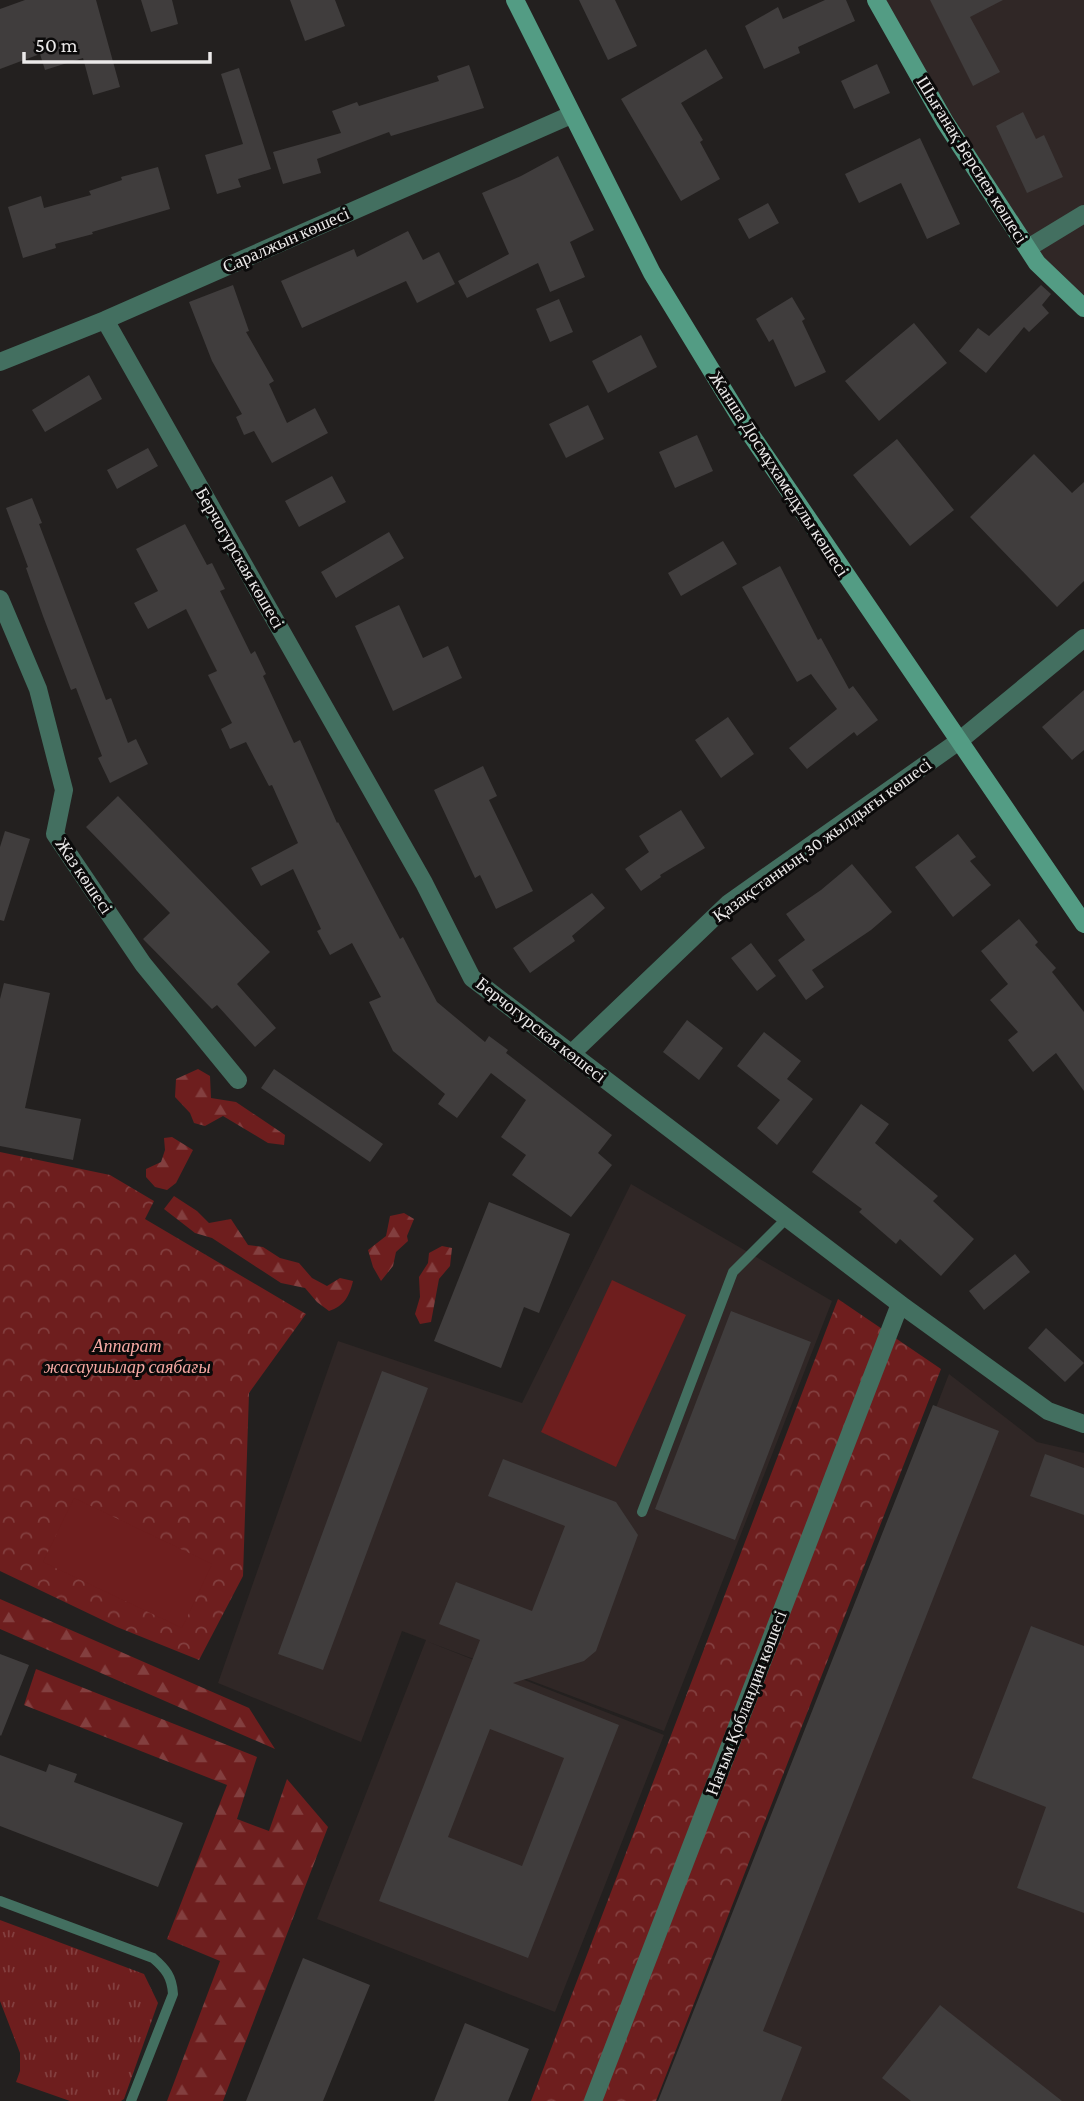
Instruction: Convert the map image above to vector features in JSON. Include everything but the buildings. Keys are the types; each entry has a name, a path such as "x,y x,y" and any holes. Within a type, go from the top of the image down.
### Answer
{"street":[{"name":"Жанша Досмұхамедұлы көшесі","path":"515,0 652,273 749,432 1084,924"},
{"name":"Шығанақ Берсиев көшесі","path":"876,0 945,122 1037,263 1084,308"},
{"name":"Саралжын көшесі","path":"0,362 105,320 572,115"},
{"path":"1028,248 1084,214"},
{"name":"Берчогурская көшесі","path":"105,320 424,883 472,978 900,1304 1048,1410 1084,1424"},
{"name":"Жаз көшесі","path":"0,599 38,689 64,790 55,834 143,964 238,1080"},
{"name":"Қазақстанның 30 жылдығы көшесі","path":"571,1054 729,903 959,741 1084,638"},
{"name":"Нағым Қобландин көшесі","path":"593,2101 900,1304"}],"lane":[{"path":"642,1512 733,1272 787,1218"},
{"path":"0,1901 153,1958 166,1969 173,1994 131,2101"}],"shaded area":[{"path":"876,0 1084,0 1084,307 1028,248"},
{"path":"631,1184 832,1301 664,1731 426,1641 664,1735 555,2012 317,1919 426,1640 402,1631 361,1742 218,1683 338,1341 522,1403"},
{"path":"949,1374 1037,1442 1084,1453 1084,2101 667,2101"}],"green space":[{"path":"198,1069 210,1076 211,1098 236,1102 285,1135 284,1145 268,1143 223,1116 205,1126 194,1123 190,1113 175,1097 176,1079"},
{"path":"172,1137 193,1150 176,1183 167,1190 155,1187 146,1177 146,1169 161,1162 165,1150 164,1138"},
{"name":"Аппарат жасаушылар саябағы","path":"0,1152 110,1175 154,1201 145,1219 306,1314 249,1393 243,1576 199,1660 117,1627 0,1571"},
{"path":"174,1196 197,1211 209,1223 231,1219 248,1245 263,1247 280,1258 299,1263 312,1278 327,1286 340,1278 353,1281 348,1296 342,1304 329,1311 305,1288 281,1283 212,1238 195,1233 164,1209"},
{"path":"404,1213 414,1219 407,1236 408,1241 396,1252 393,1266 381,1281 368,1250 386,1236 390,1216"},
{"path":"442,1246 452,1248 450,1266 439,1279 431,1322 420,1324 415,1314 420,1297 419,1277 428,1263 429,1253"},
{"path":"612,1280 686,1315 616,1467 541,1432"},
{"path":"838,1299 941,1369 656,2101 531,2101"},
{"path":"74,1498 212,1564 182,1628 43,1562"},
{"path":"0,1599 249,1708 275,1749 0,1629"},
{"path":"36,1669 257,1757 237,1819 269,1831 287,1779 328,1827 223,2101 167,2101 220,1961 167,1939 227,1785 24,1705"},
{"path":"0,1920 144,1974 158,2003 124,2099 70,2101 16,2082 20,2071 20,2053 0,2001"}]}
